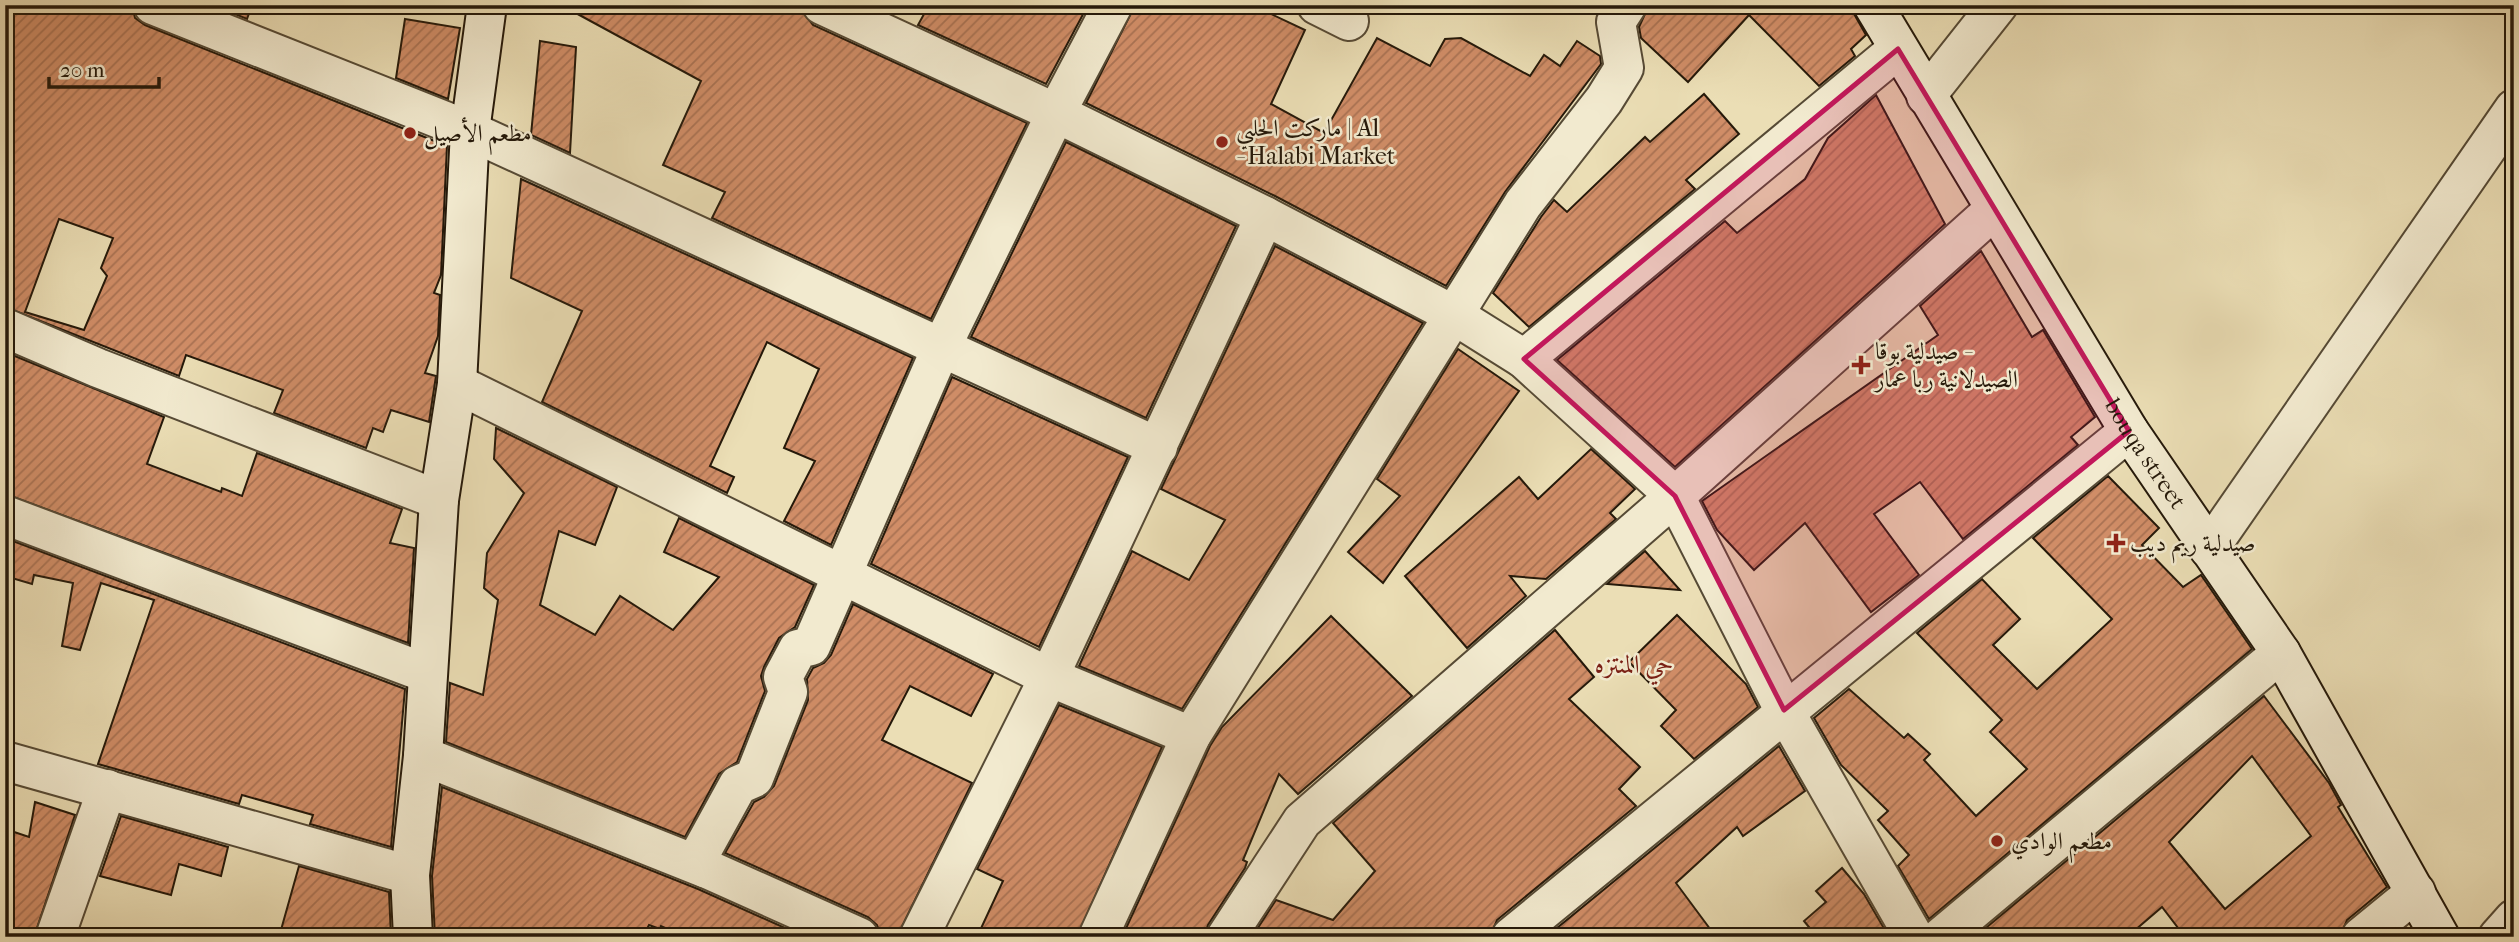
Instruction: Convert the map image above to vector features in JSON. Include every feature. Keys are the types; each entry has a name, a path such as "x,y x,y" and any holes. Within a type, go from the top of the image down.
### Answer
{"street":[{"path":"153,5 470,131 1158,447"},
{"path":"413,937 410,875 422,756 439,500 457,384 470,131 487,5"},
{"path":"822,5 1056,113 1265,216 1454,315 1524,359 1675,496 1784,710 1914,937"},
{"path":"707,869 700,854 738,785 754,778 788,692 783,677 799,649 811,646 942,346 1056,113 1113,5"},
{"path":"1098,937 1191,736 1523,204 1604,100 1624,68 1616,23 1628,5"},
{"name":"bouqa street","path":"1873,5 2129,431 2281,653 2440,937"},
{"path":"1926,96 1998,5"},
{"path":"1524,359 1898,49"},
{"path":"2209,549 2514,109"},
{"path":"1226,937 1302,821 1675,496 1995,209"},
{"path":"919,937 1049,677 1265,216"},
{"path":"5,328 98,368 439,500"},
{"path":"457,384 1049,677 1191,736"},
{"path":"1511,937 1784,710 2129,431"},
{"path":"5,515 426,673"},
{"path":"1941,937 2281,653"},
{"path":"422,756 707,869 859,937"},
{"path":"5,761 410,875"},
{"path":"55,937 107,789"},
{"path":"2361,937 2416,892"},
{"path":"2498,937 2514,919"}],"highlighted area":[{"path":"1898,49 2129,431 1784,710 1675,496 1524,359"}],"building":[{"path":"5,5 132,5 135,18 145,25 447,146 441,275 434,293 440,295 438,336 425,373 436,376 429,422 391,410 383,432 373,428 366,448 274,413 283,390 186,355 179,376 5,307","holes":["59,219 113,238 101,268 107,276 84,330 25,312"]},
{"path":"213,5 252,5 247,19"},
{"path":"561,5 790,5 802,11 813,25 1027,123 931,319 712,218 725,192 663,165 701,81"},
{"path":"929,5 1088,5 1046,84 918,25"},
{"path":"1135,5 1252,5 1305,30 1271,104 1324,133 1377,38 1430,66 1445,39 1461,38 1530,76 1544,55 1560,66 1577,41 1600,56 1601,64 1505,192 1446,286 1275,196 1086,103"},
{"path":"1649,5 1849,5 1866,35 1851,49 1855,56 1819,86 1749,15 1688,82 1641,38 1639,27"},
{"path":"405,19 460,28 448,99 396,78"},
{"path":"540,41 576,47 570,153 531,135"},
{"path":"1704,94 1739,134 1686,180 1695,189 1529,327 1493,293 1541,217 1554,200 1567,212 1645,137 1650,142"},
{"path":"1876,95 1945,224 1675,467 1557,360 1725,221 1737,233 1805,179 1828,138"},
{"path":"1066,142 1236,226 1146,418 971,337"},
{"path":"521,179 913,358 831,545 784,521 815,461 784,448 819,369 767,342 710,466 734,477 727,493 542,402 582,311 511,278"},
{"path":"1275,246 1423,323 1182,709 1079,666 1132,551 1189,580 1225,520 1161,489"},
{"path":"1981,251 2032,337 2043,330 2095,417 2071,437 2078,445 1963,539 1920,482 1874,514 1919,575 1871,612 1805,523 1754,570 1717,530 1702,501 1938,335 1920,306"},
{"path":"1458,349 1519,391 1383,583 1348,552 1400,496 1377,479"},
{"path":"5,352 164,417 147,464 221,492 222,488 242,496 257,453 402,509 390,543 414,548 408,643 5,494"},
{"path":"952,377 1128,457 1039,647 871,564"},
{"path":"496,428 617,487 595,545 559,531 540,605 595,635 620,596 673,630 719,577 664,552 679,518 814,585 795,627 779,638 764,667 761,676 765,691 737,762 719,774 685,837 446,742 450,683 483,695 498,600 484,588 487,553 524,493 494,459"},
{"path":"1591,449 1635,489 1610,513 1616,519 1546,579 1510,576 1526,596 1467,648 1405,576 1519,477 1538,499"},
{"path":"2108,476 2159,528 2142,545 2183,587 2201,575 2252,649 1929,919 1898,866 1909,855 1878,820 1888,811 1841,765 1814,718 1849,689 1904,738 1908,734 1930,754 1924,760 1976,816 2027,769 1990,732 2002,720 1917,633 1982,579 2020,619 1993,645 2037,689 2112,619 2033,538"},
{"path":"5,538 405,689 391,847 310,824 313,815 242,795 239,804 98,764 154,600 101,583 80,650 62,646 73,583 34,575 32,584 5,576"},
{"path":"1645,551 1680,590 1607,584"},
{"path":"853,604 993,674 971,716 910,686 882,740 972,783 897,937 881,937 877,925 868,917 725,853 754,802 764,797 774,786 808,700 807,679 813,668 824,663 831,655"},
{"path":"1677,615 1746,684 1758,707 1694,759 1661,726 1676,710 1629,662"},
{"path":"1331,616 1412,696 1298,794 1279,774 1243,860 1247,862 1245,868 1208,925 1204,937 1122,937 1210,746 1222,727"},
{"path":"1555,630 1594,677 1569,699 1640,767 1619,789 1636,806 1497,920 1490,937 1252,937 1276,900 1333,920 1375,871 1333,823"},
{"path":"2264,696 2329,783 2341,805 2338,807 2387,887 2347,920 2340,937 2185,937 2162,907 2127,937 1975,937","holes":["2252,756 2311,836 2225,909 2169,842"]},
{"path":"1059,705 1162,747 1077,937 977,937 1003,881 977,869"},
{"path":"1779,746 1805,791 1743,836 1737,827 1676,883 1716,937 1546,937"},
{"path":"442,787 698,889 805,937 686,937 661,926 660,929 649,925 643,937 435,937 432,876"},
{"path":"35,802 75,815 34,937 5,937 5,829 29,837"},
{"path":"121,816 228,847 221,876 179,864 171,895 100,876"},
{"path":"299,866 389,892 391,937 279,937"},
{"path":"1842,868 1864,894 1889,937 1817,937 1804,921 1826,902 1816,891"}],"place":[{"name":"مطعم الأصيل","path":"410,133"},
{"name":"ماركت الحلبي | Al - Halabi Market","path":"1222,142"},
{"name":"صيدلية بوقا - الصيدلانية ربا عمار","path":"1861,365"},
{"name":"صيدلية ريم ديب","path":"2116,543"},
{"name":"مطعم الوادي","path":"1997,841"}],"district":[{"name":"حي المنتزه","path":"1634,664"}]}
